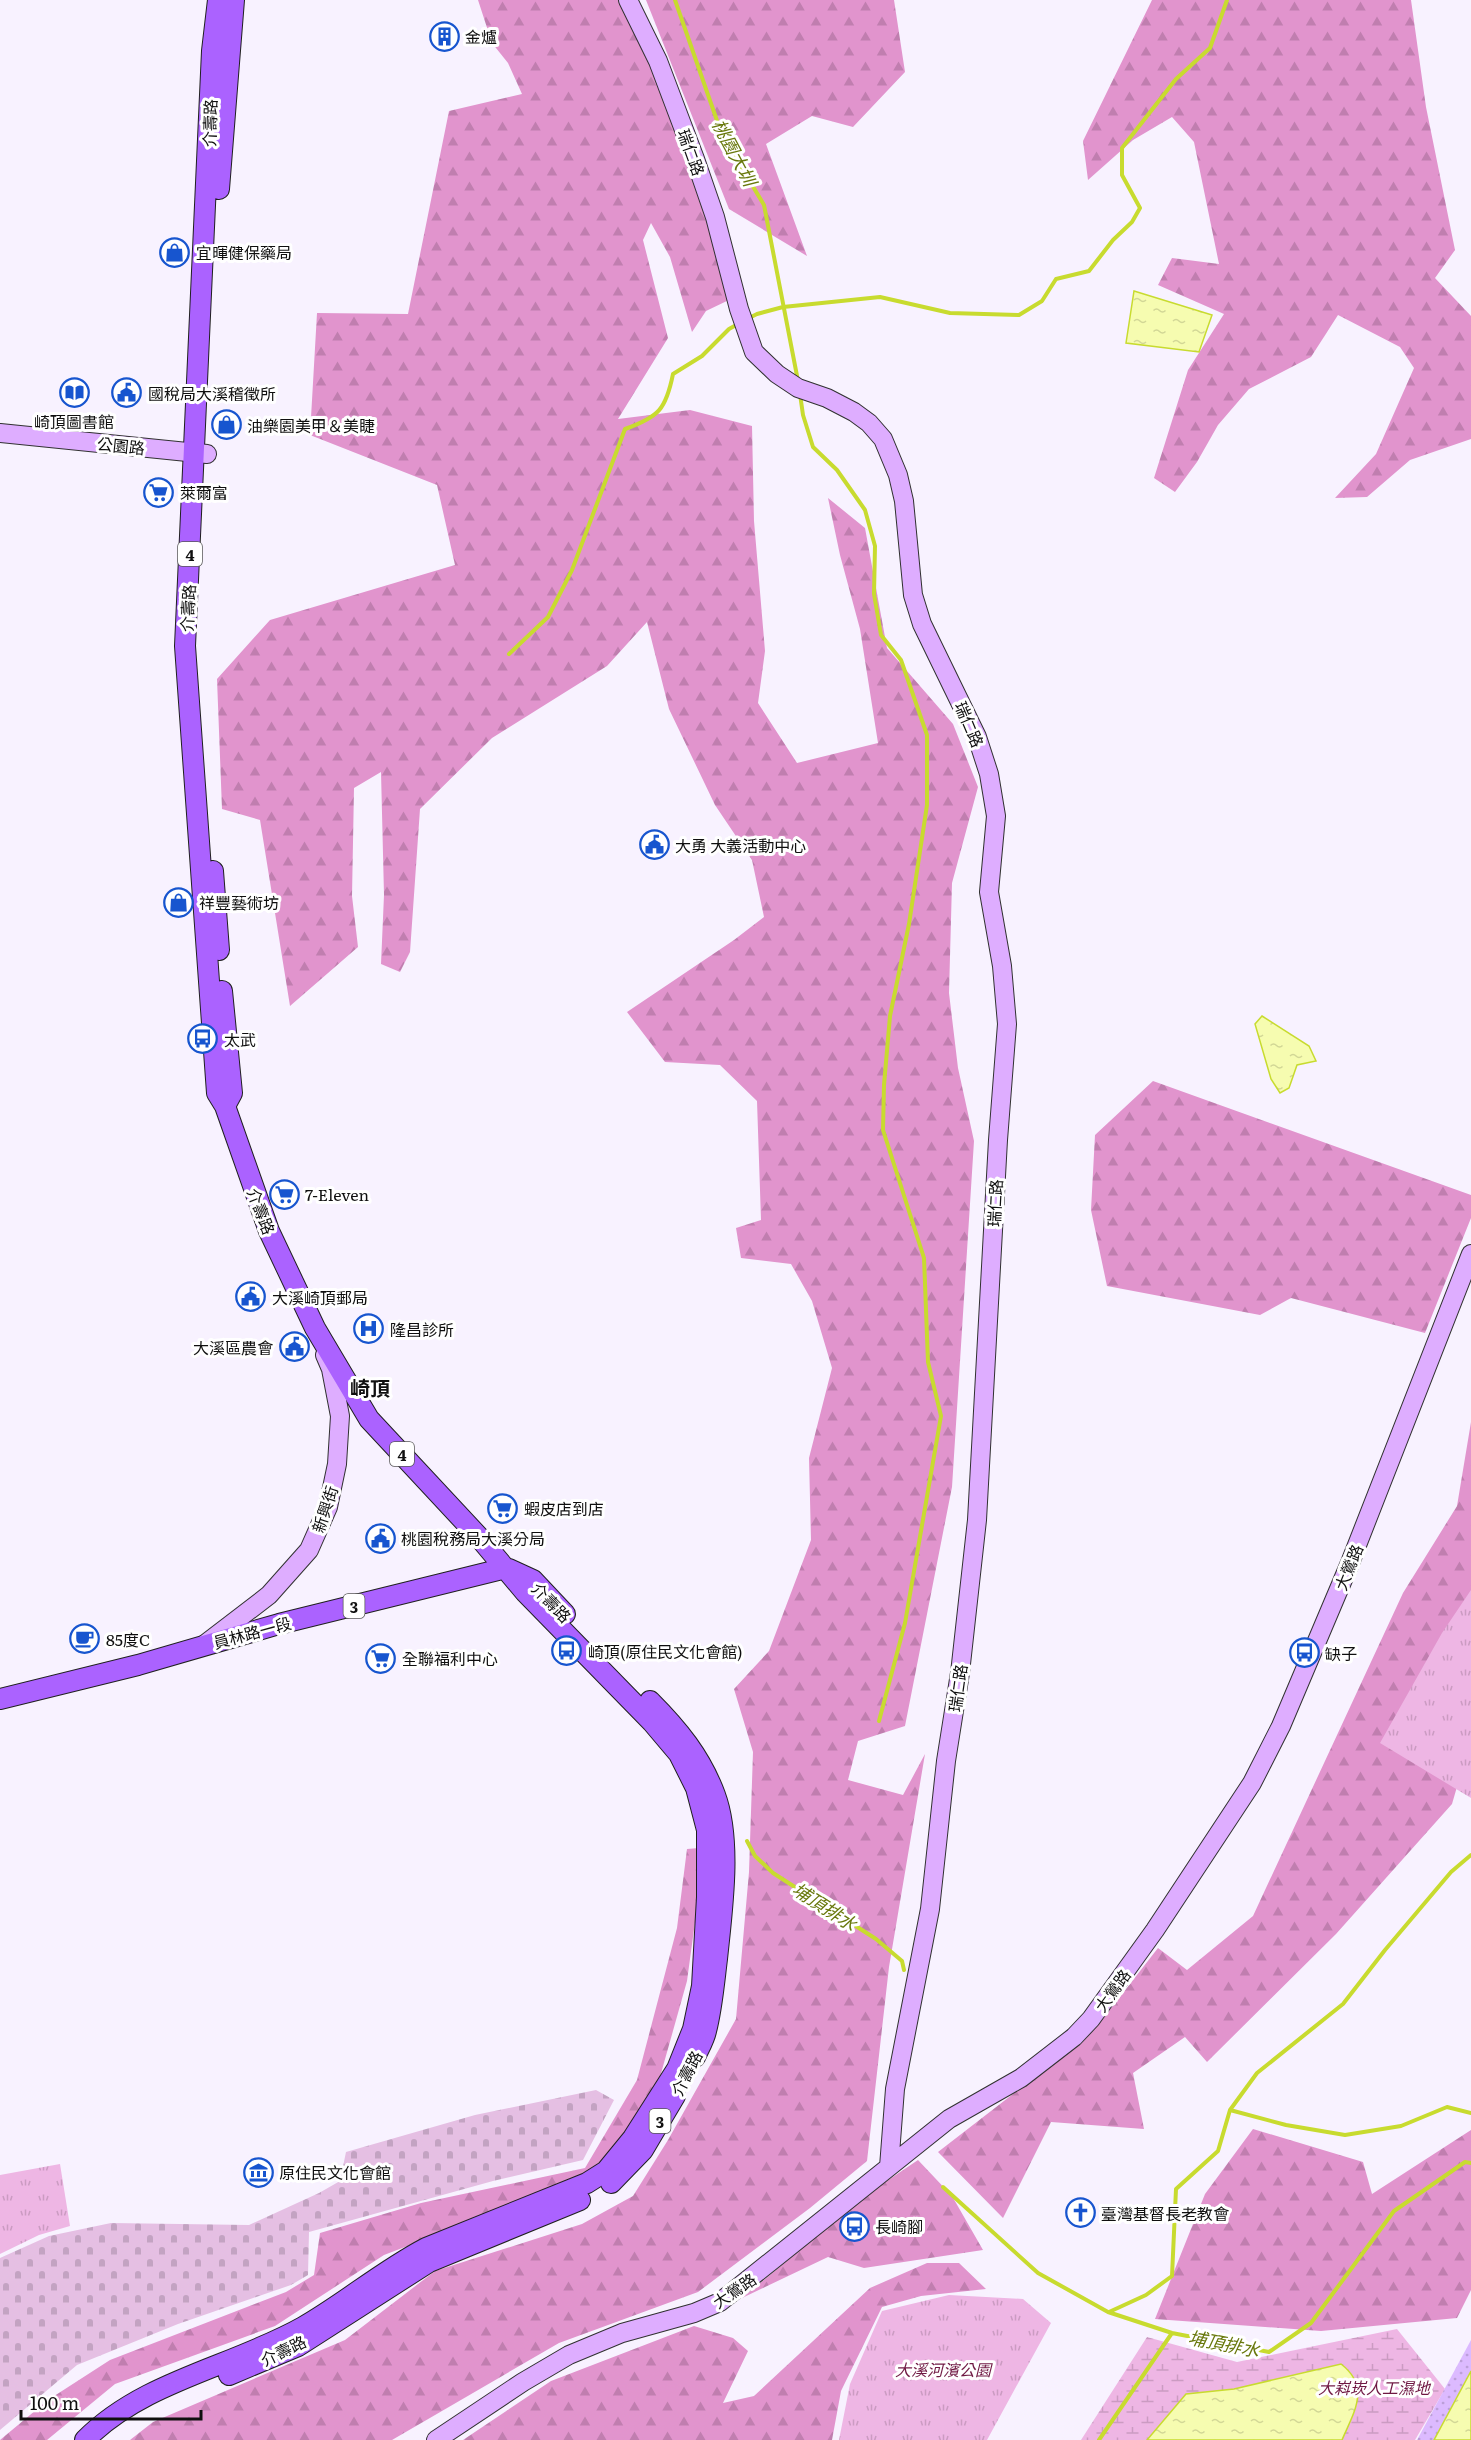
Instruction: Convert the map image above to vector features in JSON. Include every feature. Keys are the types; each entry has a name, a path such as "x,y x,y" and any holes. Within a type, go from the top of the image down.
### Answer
{"main road":[{"name":"介壽路","path":"85,2440 102,2422 135,2402 303,2327 401,2261 426,2248 587,2183 606,2172 633,2138 677,2069 693,2029 702,1986 707,1897 706,1830 696,1788 679,1754 652,1722 525,1592 506,1568 369,1419 315,1328 267,1226 225,1106 232,1093 202,750 198,646 200,453 212,51 218,0"},
{"name":"介壽路","path":"200,453 234,0"},
{"name":"介壽路","path":"102,2440 111,2431 142,2412 298,2346 429,2262 593,2195 614,2181 643,2150 687,2074 706,2032 721,1922 724,1837 716,1797 700,1760 677,1729 533,1580 506,1568"},
{"name":"員林路一段","path":"0,1699 506,1568"}],"street":[{"name":"瑞仁路","path":"628,0 658,62 695,159 715,217 739,309 754,352 777,374 798,388 827,398 854,412 869,423 883,439 898,475 904,501 913,595 922,624 977,737 989,774 996,816 989,892 1002,966 1007,1024 998,1130 977,1520 960,1673 946,1761 930,1909 895,2089 889,2167"},
{"name":"公園路","path":"0,433 200,453"},
{"name":"大鶯路","path":"436,2440 523,2382 569,2355 622,2333 694,2313 720,2302 949,2119 1021,2078 1074,2037 1091,2019 1155,1930 1252,1783 1281,1726 1317,1646 1471,1254"},
{"name":"新興街","path":"204,1645 269,1595 309,1550 328,1507 337,1464 340,1416 331,1370 315,1328"}],"green space":[{"path":"478,0 622,0 670,110 731,299 706,311 692,332 670,257 651,223 643,240 668,338 618,419 690,410 752,426 754,521 765,651 758,703 797,763 878,743 860,629 840,555 828,498 865,528 887,648 953,724 978,787 952,883 949,993 958,1068 974,1141 952,1487 905,1726 858,1741 848,1780 903,1795 925,1754 889,1967 867,2161 810,2208 698,2292 559,2343 392,2440 130,2440 153,2422 345,2340 435,2271 582,2224 633,2196 668,2140 736,2019 749,1872 753,1752 734,1689 769,1651 811,1540 809,1458 832,1368 812,1301 791,1264 741,1258 736,1228 761,1220 757,1101 720,1065 665,1062 627,1012 734,940 764,917 752,860 715,805 669,709 647,622 607,666 492,738 420,809 410,952 400,972 381,964 384,895 381,772 354,788 352,896 358,947 290,1006 260,820 222,809 217,679 270,620 455,565 437,485 310,435 317,313 408,314 449,111 522,94 508,63 492,43"},
{"path":"646,0 894,0 905,72 853,127 812,116 766,144 807,256 729,209"},
{"path":"1152,0 1411,0 1426,107 1455,250 1435,278 1471,316 1471,439 1410,460 1367,497 1335,498 1376,454 1414,368 1400,347 1338,315 1311,357 1249,389 1218,425 1197,462 1175,492 1154,478 1188,370 1224,314 1158,285 1172,258 1219,264 1194,142 1172,117 1133,140 1088,180 1083,141"},
{"path":"1153,1081 1471,1195 1471,1218 1425,1333 1291,1298 1260,1315 1107,1286 1091,1210 1095,1135"},
{"path":"1471,1422 1471,1649 1461,1773 1452,1804 1336,1934 1207,2062 1185,2037 1133,2073 1144,2129 1051,2122 1003,2218 938,2152 1013,2094 1105,2016 1158,1948 1187,1970 1253,1916 1403,1593 1457,1506"},
{"path":"1471,1590 1471,1798 1380,1743 1442,1633"},
{"path":"699,1848 698,1900 687,1981 660,2077 609,2163 520,2203 384,2255 275,2326 115,2384 47,2440 0,2440 48,2400 110,2360 286,2292 314,2275 320,2233 421,2203 585,2168 637,2080 677,1928 687,1849"},
{"path":"596,2090 614,2100 583,2160 493,2181 309,2232 308,2275 291,2285 178,2324 77,2365 0,2430 0,2258 49,2236 111,2223 249,2225 340,2181 346,2152 475,2115"},
{"path":"1253,2129 1363,2162 1372,2194 1471,2130 1471,2290 1457,2318 1321,2331 1155,2319 1205,2194"},
{"path":"918,2160 952,2196 983,2250 864,2268 828,2257 742,2298 869,2193"},
{"path":"60,2164 70,2226 39,2235 0,2254 0,2175"},
{"path":"927,2263 959,2263 986,2289 921,2296 882,2307 841,2391 832,2440 463,2440 551,2381 694,2326 733,2338 748,2351 723,2403 754,2396 870,2288"},
{"name":"大溪河濱公園","path":"949,2295 1023,2299 1051,2323 987,2440 839,2440 850,2384 882,2311"},
{"name":"大嵙崁人工濕地","path":"1397,2329 1445,2389 1415,2440 1081,2440 1147,2337 1237,2362"}],"sand":[{"path":"1471,2340 1471,2440 1417,2440"}],"water":[{"path":"1134,291 1212,315 1199,352 1126,343"},
{"path":"1262,1016 1309,1046 1316,1061 1297,1065 1289,1088 1280,1093 1271,1079 1255,1024"},
{"path":"1341,2364 1356,2382 1358,2391 1355,2410 1342,2440 1147,2440 1186,2394 1234,2389"},
{"path":"1471,2371 1471,2440 1434,2440"}],"waterway":[{"name":"桃園大圳","path":"675,0 722,135 764,205 798,381"},
{"path":"747,319 783,307 880,297 950,313 1019,315 1042,301 1056,279 1089,271 1113,240 1132,222 1140,208 1122,175 1122,148 1176,79 1210,48 1227,0"},
{"path":"509,654 548,617 572,570 625,429 653,416 664,404 673,374 702,356 729,329 738,324"},
{"path":"800,394 803,415 813,447 837,470 865,510 875,546 874,594 881,635 901,660 927,735 927,805 909,924 890,1016 883,1130 924,1258 928,1362 941,1416 905,1623 879,1721"},
{"name":"埔頂排水","path":"747,1841 755,1856 773,1873 876,1939 902,1961 904,1970"},
{"path":"1109,2312 1146,2295 1172,2276 1176,2189 1218,2151 1230,2110 1257,2073 1343,2004 1451,1872 1471,1855"},
{"path":"1230,2110 1286,2125 1345,2135 1401,2126 1447,2107 1471,2113"},
{"name":"埔頂排水","path":"943,2187 1038,2273 1108,2312 1172,2333 1269,2352 1311,2323 1394,2211 1465,2162 1471,2163"},
{"path":"1099,2440 1172,2333"}],"place":[{"name":"金爐","path":"444,36"},
{"name":"宜暉健保藥局","path":"175,252"},
{"name":"崎頂圖書館","path":"74,393"},
{"name":"國稅局大溪稽徵所","path":"127,393"},
{"name":"油樂園美甲＆美睫","path":"226,425"},
{"name":"萊爾富","path":"159,492"},
{"name":"大勇 大義活動中心","path":"654,845"},
{"name":"祥豐藝術坊","path":"178,902"},
{"name":"太武","path":"203,1039"},
{"name":"7-Eleven","path":"284,1194"},
{"name":"大溪崎頂郵局","path":"251,1297"},
{"name":"隆昌診所","path":"369,1329"},
{"name":"大溪區農會","path":"294,1347"},
{"name":"蝦皮店到店","path":"503,1508"},
{"name":"桃園稅務局大溪分局","path":"380,1538"},
{"name":"85度C","path":"85,1639"},
{"name":"崎頂(原住民文化會館)","path":"567,1651"},
{"name":"缺子","path":"1304,1653"},
{"name":"全聯福利中心","path":"381,1658"},
{"name":"原住民文化會館","path":"258,2172"},
{"name":"臺灣基督長老教會","path":"1080,2213"},
{"name":"長崎腳","path":"854,2226"}],"district":[{"name":"崎頂","path":"370,1387"}]}
